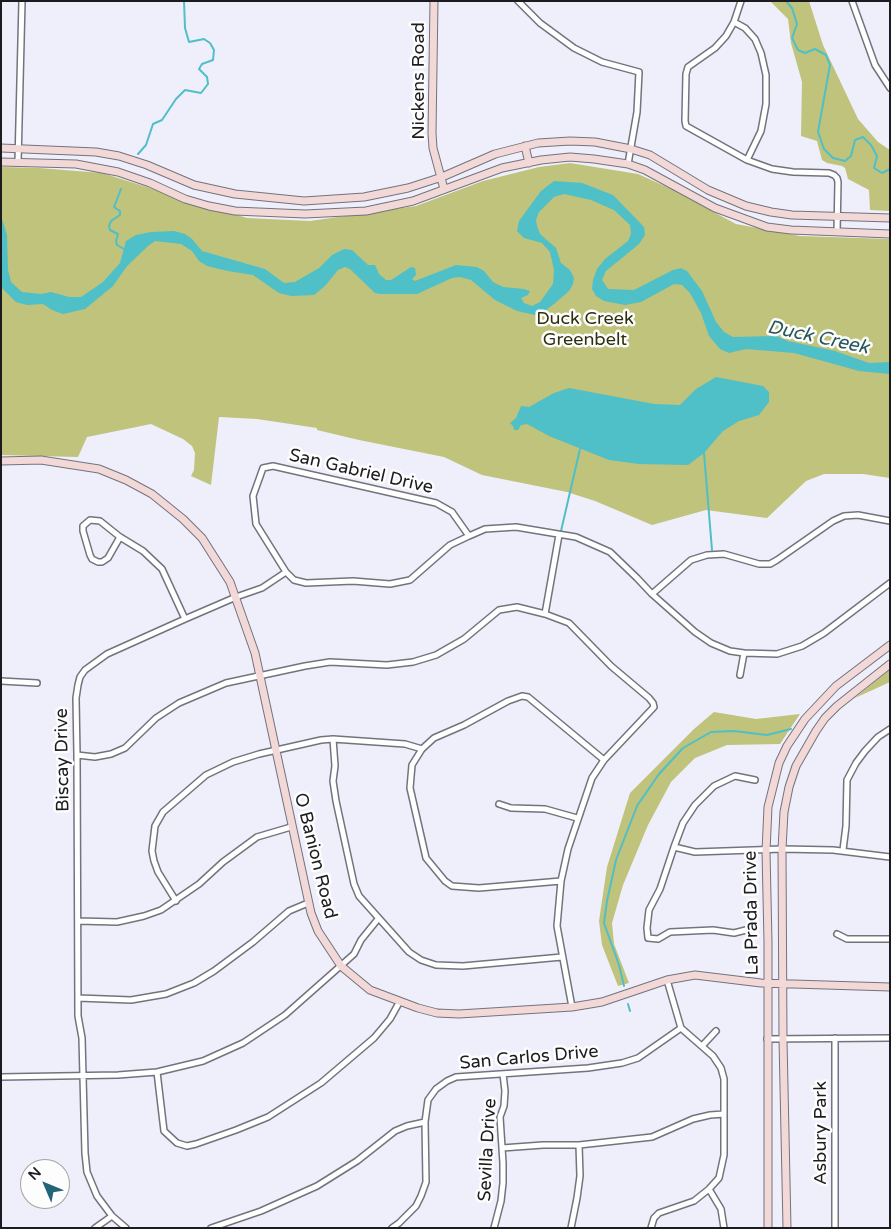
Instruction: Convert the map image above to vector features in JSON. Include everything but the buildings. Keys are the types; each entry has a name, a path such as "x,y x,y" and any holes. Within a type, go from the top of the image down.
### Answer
{"main road":[{"name":"Nickens Road","path":"434,1 432,133 433,148 444,189"},
{"path":"1,148 104,153 147,165 194,185 235,194 304,201 364,197 408,188 442,177 495,154 525,146 570,141 595,142 650,155 708,190 746,206 792,215 890,218"},
{"path":"525,146 529,163"},
{"path":"1,162 76,164 118,172 150,183 185,199 209,206 235,211 305,214 366,211 413,201 502,168 570,157 628,164 653,173 715,208 767,227 890,234"},
{"name":"O Banion Road","path":"1,461 41,460 99,469 126,480 152,494 183,518 202,538 230,582 255,653 291,828 308,903 318,931 341,966 370,990 437,1013 459,1014 602,1002 667,980 694,975 783,984 890,987"},
{"name":"La Prada Drive","path":"768,1228 766,851 768,807 779,763 787,746 805,719 836,686 890,645"},
{"name":"La Prada Drive","path":"787,1228 783,1039 782,849 784,812 789,786 804,750 826,718 854,692 890,664"}],"street":[{"path":"18,162 22,1"},
{"path":"518,1 545,27 574,48 602,62 639,72 637,112 628,164"},
{"path":"741,1 734,22 726,36 703,58 691,64 687,71 686,126 747,160 772,169 793,172 829,173 834,175 838,182 838,232"},
{"path":"852,1 875,65 890,88"},
{"path":"734,22 745,28 755,39 761,53 766,75 766,104 761,131 747,160"},
{"name":"San Gabriel Drive","path":"286,572 256,524 253,496 263,468 273,466 396,495 417,498 436,504 452,512 469,536"},
{"path":"652,594 690,560 707,555 724,554 759,564 770,564 833,520 844,516 858,515 890,521"},
{"path":"120,537 108,558 98,562 92,559 90,555 83,526 90,520 100,521 120,537 143,551 162,569 185,619"},
{"path":"286,572 294,580 306,583 353,581 396,583 410,580 450,545 469,536 485,529 502,526 516,527 576,537 610,552 681,621 711,643 730,651 778,654 802,646 824,633 889,585"},
{"path":"544,614 559,535"},
{"name":"Biscay Drive","path":"126,1228 112,1216 97,1196 91,1184 85,1153 82,1038 78,1016 76,698 80,677 96,661 107,654 236,597 262,588 286,572"},
{"path":"77,755 95,757 111,754 125,748 156,718 179,703 226,683 330,662 387,665 413,662 436,656 464,639 499,610 517,607 569,623 610,666 653,703 654,708 604,760 592,778 568,849 561,881 557,926 572,1006"},
{"path":"740,675 744,653"},
{"path":"1,681 37,683"},
{"path":"561,881 479,888 452,886 445,881 426,858 410,788 412,764 434,738 464,725 508,701 522,696 528,697 604,760"},
{"path":"843,850 846,826 847,780 865,751 878,737 890,729"},
{"path":"176,901 158,872 154,861 152,851 154,826 163,812 206,775 233,762 321,740 405,744 422,750"},
{"path":"333,740 333,780 336,801 354,884 359,896 409,952 421,960 436,965 463,966 562,958"},
{"path":"750,929 734,933 713,930 670,932 658,939 648,938 647,928 649,910 660,889 683,823 695,805 714,786 735,776 755,780"},
{"path":"499,804 519,809 545,809 577,818"},
{"path":"78,921 117,922 161,910 176,901 257,837 291,828"},
{"path":"674,847 695,852 782,849 843,850 890,857"},
{"path":"78,998 131,1000 166,994 194,983 214,971 253,942 289,911 308,903"},
{"path":"1,1077 111,1076 157,1072 203,1061 250,1039 285,1015 354,954 361,940 378,919"},
{"path":"837,934 847,939 890,939"},
{"path":"651,1228 654,1218 659,1213 694,1201 710,1189 719,1178 722,1167 724,1079 721,1068 713,1056 681,1028 667,980"},
{"path":"157,1072 164,1131 177,1143 187,1146 196,1144 268,1116 284,1108 321,1083 374,1038 390,1020 400,1001"},
{"name":"San Carlos Drive","path":"392,1228 416,1206 426,1182 425,1122 428,1100 436,1089 447,1081 456,1077 588,1068 622,1063 638,1058 681,1028"},
{"path":"702,1046 716,1031"},
{"name":"Asbury Park","path":"835,1038 835,1228"},
{"path":"767,1039 890,1038"},
{"name":"Sevilla Drive","path":"494,1228 501,1201 504,1163 500,1117 504,1106 503,1074"},
{"path":"502,1148 579,1145 652,1136 693,1119 710,1114 724,1114"},
{"path":"211,1228 261,1212 317,1186 357,1161 395,1131 425,1122"},
{"path":"571,1228 576,1208 580,1176 579,1145"},
{"path":"710,1189 721,1209 724,1228"},
{"path":"95,1228 112,1216"}],"green space":[{"path":"770,1 809,1 823,45 858,119 878,142 890,150 890,211 870,210 869,190 848,179 845,168 842,166 822,160 817,141 801,136 802,82 791,43 788,19"},
{"name":"Duck Creek Greenbelt","path":"570,163 638,174 669,188 736,224 800,236 890,239 890,478 863,474 824,474 806,481 767,518 706,510 652,525 595,501 567,492 482,475 444,457 359,440 317,430 317,428 257,419 219,417 211,485 191,476 194,470 195,453 192,446 183,439 151,424 87,437 78,457 1,455 1,167 102,173 247,218 310,221 416,206 483,181 539,167"},
{"path":"890,670 890,682 855,698 887,672"},
{"path":"714,712 756,719 800,714 780,744 727,745 695,758 671,782 648,825 623,885 612,923 614,944 629,983 618,986 602,945 599,921 607,867 630,793 694,729"}],"water":[{"path":"554,181 582,183 613,195 644,227 645,235 639,244 606,271 602,280 608,289 634,290 673,270 681,268 687,271 702,291 716,322 724,332 733,337 776,336 788,341 835,351 869,363 890,362 890,374 859,371 794,353 746,349 729,353 720,349 709,336 701,313 690,293 682,285 674,284 641,302 625,305 604,301 596,296 592,289 593,280 597,269 605,259 628,241 631,234 630,225 614,210 591,200 564,194 554,197 539,212 536,220 540,234 556,248 561,263 570,270 574,278 573,284 569,291 554,304 542,313 535,315 517,311 495,300 471,280 460,277 452,278 417,294 380,294 375,293 350,269 345,267 338,270 325,286 314,295 291,296 279,293 253,275 207,266 199,261 192,251 181,244 155,241 127,266 113,286 85,309 63,314 43,304 27,305 16,302 1,287 1,216 7,235 8,270 11,282 22,292 41,294 51,292 69,297 81,297 103,282 120,263 126,241 136,235 174,231 185,234 192,239 202,251 265,269 284,283 295,282 319,268 332,255 344,249 352,250 368,265 375,265 379,274 386,280 391,280 411,267 415,268 416,275 412,279 415,281 456,265 477,267 484,271 493,282 503,287 530,291 528,295 521,298 524,303 532,306 540,302 553,284 554,270 550,252 542,243 524,238 517,231 519,221 541,191"},
{"path":"716,377 763,386 769,392 769,402 759,415 739,421 723,431 704,453 688,465 639,464 609,460 549,436 527,424 521,425 518,430 514,430 510,423 516,418 521,406 529,407 554,393 569,388 654,404 680,405 696,389"}],"waterway":[{"path":"138,154 146,145 153,124 162,120 176,99 185,90 201,93 208,84 207,77 199,69 202,64 213,60 214,50 210,43 204,39 189,42 185,28 184,1"},
{"path":"786,1 792,8 797,24 792,38 798,50 805,53 815,49 826,55 830,65 818,132 824,149 833,158 845,161 851,156 855,140 863,137 871,145 877,156 874,168 882,173 890,169"},
{"path":"121,189 114,207 120,211 120,215 111,221 109,226 110,230 118,234 117,245 126,250"},
{"path":"561,531 580,449"},
{"path":"704,453 712,550"},
{"path":"624,986 619,965 604,923 616,860 637,806 659,774 683,748 711,732 734,731 767,735 791,729"},
{"path":"628,1004 630,1011"}],"water label":[{"name":"Duck Creek","path":"818,338"}]}
